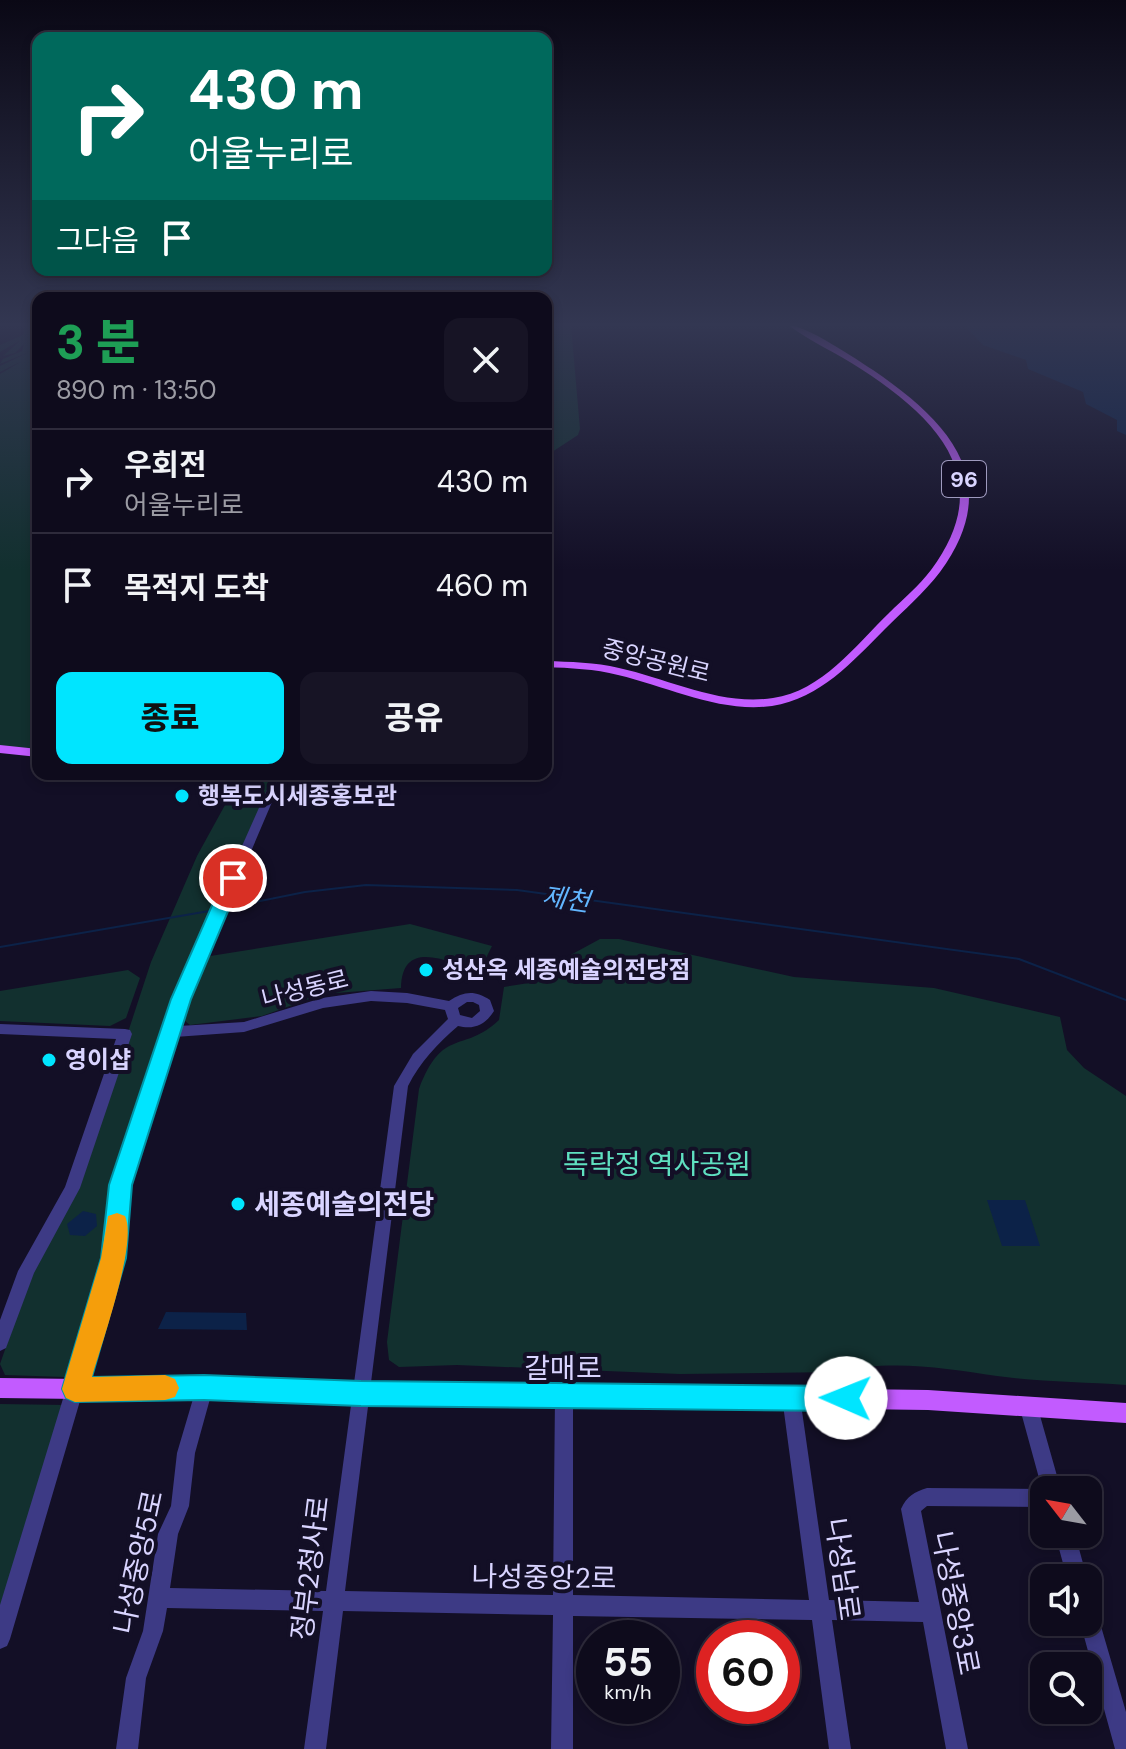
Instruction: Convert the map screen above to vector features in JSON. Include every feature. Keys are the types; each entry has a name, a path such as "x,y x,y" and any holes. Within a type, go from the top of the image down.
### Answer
{"main road":[{"name":"96","path":"834,669 943,547 957,509 958,479 947,447 912,407"},
{"name":"96","path":"834,669 939,567 959,529 965,510 964,479 953,448 918,407"},
{"name":"중앙공원로","path":"552,663 591,666 707,698 754,700 804,695 834,669"},
{"path":"2,755 32,756"},
{"name":"갈매로","path":"0,1388 791,1397 1028,1405 1126,1413"}],"street":[{"path":"0,1639 114,1258 120,1185 169,1032 276,780"},
{"name":"나성동로","path":"169,1032 244,1027 322,1003 371,996 407,998 454,1013"},
{"name":"정부2청사로","path":"315,1749 401,1086 412,1063 454,1013"},
{"path":"0,1029 125,1034 72,1188 26,1271 0,1343"},
{"name":"나성중앙5로","path":"127,1749 136,1678 153,1631 168,1534 180,1506 186,1453 204,1388"},
{"path":"562,1749 564,1396"},
{"name":"나성남로","path":"791,1397 840,1749"},
{"path":"1028,1405 1048,1476"},
{"name":"나성중앙3로","path":"957,1749 910,1516 914,1504 927,1497 1030,1498"},
{"name":"나성중앙2로","path":"158,1598 821,1613 929,1612"},
{"path":"1094,1636 1126,1749"}],"green space":[{"path":"0,407 32,407 32,749 0,746"},
{"path":"552,407 578,407 578,435 552,452"},
{"path":"239,780 273,780 167,1028 110,1255 72,1370 65,1377 5,1375 0,1364 35,1264 80,1179 151,962 197,856"},
{"path":"410,924 492,946 479,972 441,959 418,958 409,963 403,972 401,988 323,994 262,1016 190,1025 180,1017 204,957"},
{"name":"독락정 역사공원","path":"600,939 619,939 794,977 934,988 1060,1017 1067,1050 1084,1068 1126,1096 1126,1385 1029,1380 897,1365 838,1372 680,1374 457,1365 399,1367 389,1360 387,1342 419,1089 428,1069 445,1048 475,1036 499,1020 504,987 529,983 553,972 565,958"},
{"path":"128,970 140,978 126,1018 110,1026 0,1021 0,991"},
{"path":"0,1404 66,1405 0,1622"}],"water":[{"path":"1091,407 1126,407 1126,435 1117,431 1117,420"},
{"path":"987,1200 1025,1200 1040,1246 1002,1246"},
{"path":"83,1211 96,1214 97,1226 85,1236 70,1235 67,1224"},
{"path":"166,1312 246,1313 247,1330 158,1329"}],"waterway":[{"name":"제천","path":"226,908 305,892 366,885 517,890 1019,959 1126,1000"},
{"name":"제천","path":"0,947 215,910"}],"slow traffic":[{"path":"117,1223 114,1258 75,1389 165,1388"}],"place":[{"name":"행복도시세종홍보관","path":"182,796"},
{"name":"성산옥 세종예술의전당점","path":"426,970"},
{"name":"영이샵","path":"49,1060"},
{"name":"세종예술의전당","path":"238,1204"}],"route":[{"path":"233,878 181,999 120,1185 114,1258 75,1389 204,1388 361,1393 846,1398"}]}
